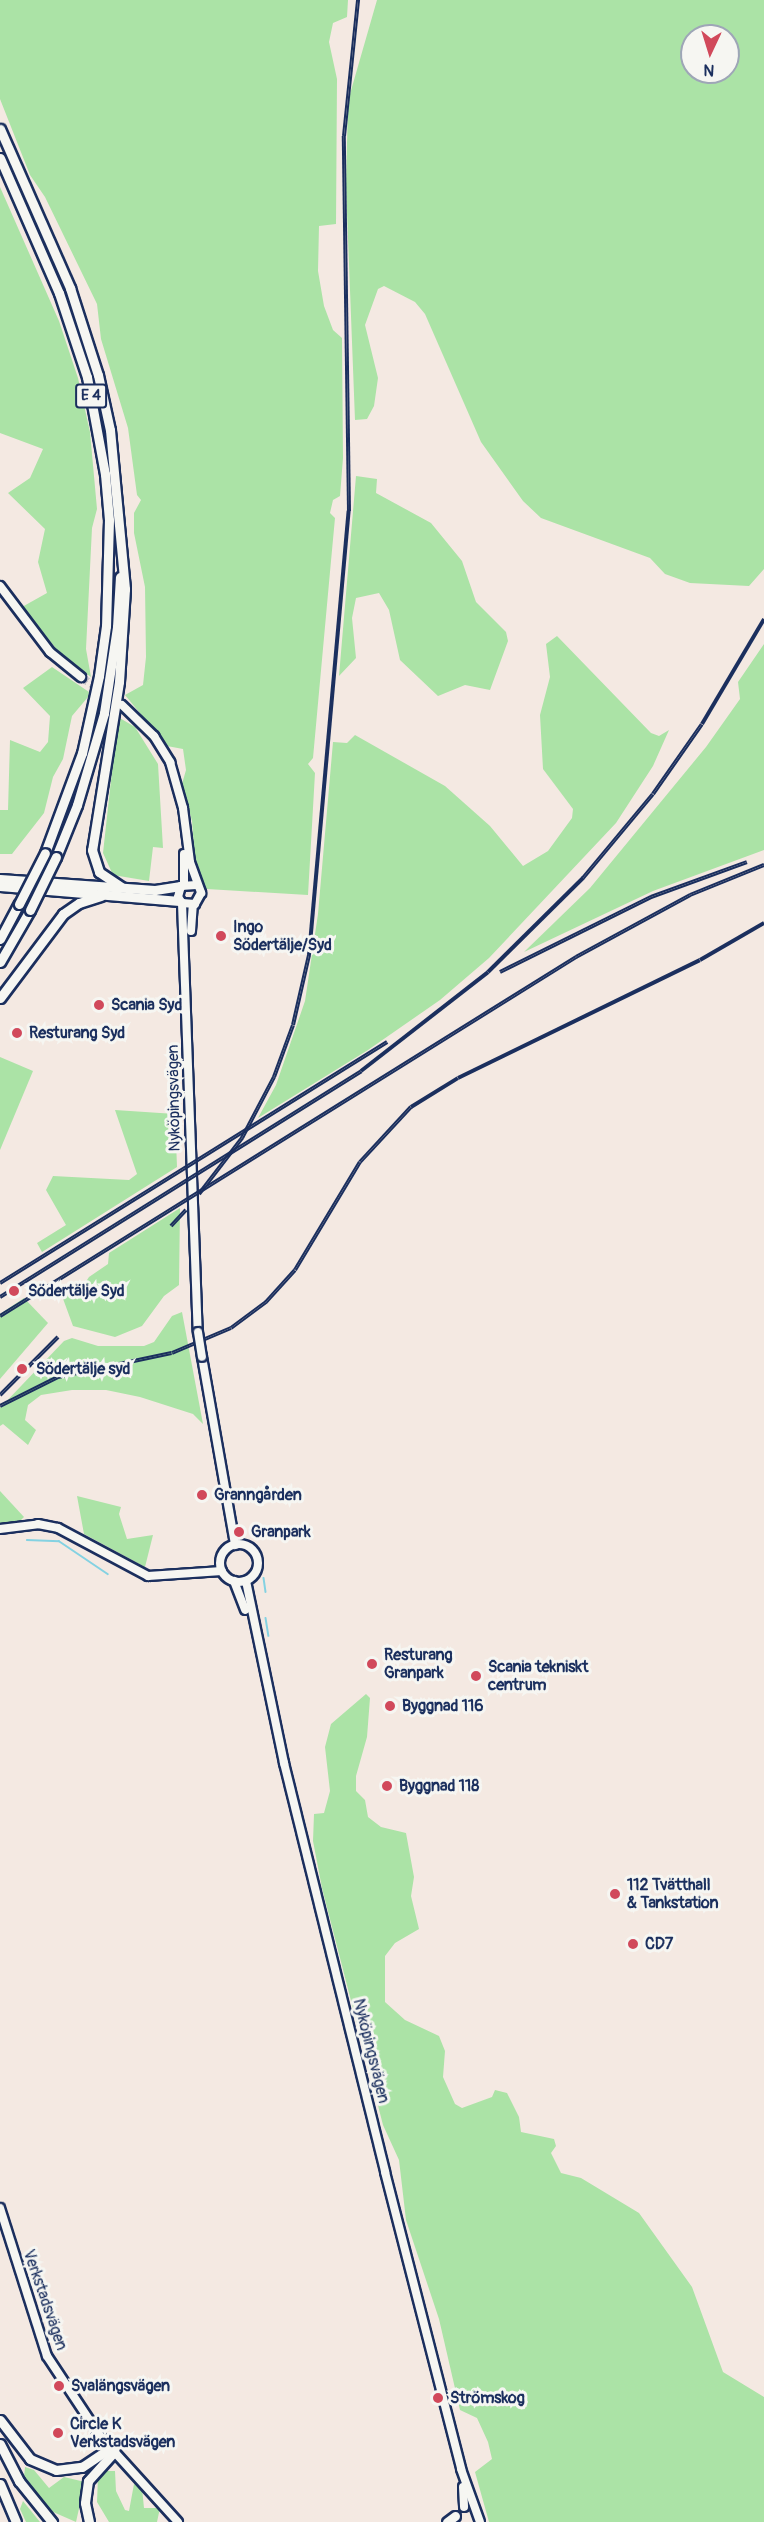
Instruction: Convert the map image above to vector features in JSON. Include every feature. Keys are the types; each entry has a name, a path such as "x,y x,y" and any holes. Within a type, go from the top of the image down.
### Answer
{"highway":[{"name":"E 4","path":"0,129 81,318 110,430 120,521 117,627 106,702 77,806 56,857 30,910 0,962"},
{"name":"E 4","path":"0,158 59,292 84,366 98,431 108,520 106,626 99,676 82,753 45,854 0,939"},
{"path":"120,521 126,589 123,636 92,850 99,872 121,887"},
{"path":"0,879 162,890 182,885"},
{"path":"0,886 112,894 181,902"},
{"path":"0,998 63,914 88,899 112,894"},
{"path":"0,933 12,919"},
{"path":"0,2420 30,2459 56,2470 82,2467 112,2448"},
{"path":"0,2444 19,2481 52,2522"},
{"path":"90,2522 85,2503 88,2481 112,2448"},
{"path":"0,2484 16,2522"}],"main road":[{"path":"0,586 50,652 81,676"},
{"path":"122,705 161,746 179,794 196,885 182,885 179,794"},
{"name":"Nyköpingsvägen","path":"182,885 194,1292 202,1357 234,1522 236,1545"},
{"name":"Nyköpingsvägen","path":"194,1292 193,905 201,896 196,885"},
{"path":"181,902 193,905"},
{"name":"Nyköpingsvägen","path":"234,1522 246,1546"},
{"path":"0,1529 38,1524 58,1528 148,1576 222,1571"},
{"path":"195,1572 220,1559 227,1548 236,1545 246,1546 258,1563 253,1576 246,1581 234,1581 222,1571 220,1559"},
{"name":"Nyköpingsvägen","path":"234,1581 255,1638"},
{"name":"Nyköpingsvägen","path":"246,1581 255,1638 462,2469 480,2522"},
{"name":"Verkstadsvägen","path":"0,2208 46,2356 112,2448 178,2522"},
{"name":"Verkstadsvägen","path":"112,2448 183,2522"},
{"name":"Nyköpingsvägen","path":"462,2469 464,2507"},
{"path":"453,2520 464,2507 474,2509"}],"green space":[{"path":"0,0 348,0 347,17 333,23 329,42 337,79 336,224 319,226 318,271 324,306 333,330 342,338 343,458 340,496 333,500 330,513 335,518 313,758 308,764 315,773 308,895 207,889 204,886 195,860 192,821 182,784 186,770 183,749 167,746 125,695 143,685 146,657 145,587 134,533 134,513 141,500 137,495 128,428 101,339 97,304 45,197 30,175 0,99"},
{"path":"377,0 764,0 764,569 749,586 690,583 665,574 650,558 541,518 523,501 481,442 425,314 415,302 384,286 378,289 365,325 378,378 374,406 367,419 355,420 346,186 348,101"},
{"path":"0,187 59,321 78,378 90,432 97,509 92,528 86,649 91,677 63,657 22,607 47,593 38,562 45,529 8,493 30,478 43,449 0,433"},
{"path":"356,476 377,479 376,493 431,523 462,561 476,602 506,632 508,641 490,690 465,685 438,696 400,660 389,610 379,593 356,598 352,618 356,658 339,676"},
{"path":"557,636 651,733 659,736 669,730 653,766 616,823 489,958 440,1000 368,1050 258,1118 276,1085 305,1001 318,914 333,742 347,743 355,735 445,786 490,826 523,866 548,851 572,818 573,809 543,769 540,715 550,677 546,644"},
{"path":"764,644 764,850 653,891 524,952 590,888 706,747 740,699 738,682"},
{"path":"52,667 89,692 88,697 72,716 63,759 53,777 44,813 12,854 0,854 0,810 8,810 10,740 40,752 48,742 50,716 23,688"},
{"path":"118,717 135,727 158,764 163,848 153,847 149,881 113,875 103,853"},
{"path":"0,1057 33,1071 0,1150"},
{"path":"115,1110 175,1114 177,1167 42,1252 37,1243 66,1225 46,1190 53,1176 129,1180 137,1174"},
{"path":"180,1208 179,1285 164,1296 142,1326 115,1337 73,1326 62,1296 70,1281 72,1288 81,1289 89,1277 108,1264 109,1253"},
{"path":"24,1298 48,1323 0,1379 0,1314"},
{"path":"182,1312 203,1424 193,1414 140,1397 106,1390 72,1390 41,1395 28,1405 25,1420 36,1430 28,1445 3,1424 0,1426 0,1408 64,1341 72,1338 98,1346 144,1346 154,1342 172,1316"},
{"path":"0,1491 24,1517 20,1521 0,1524"},
{"path":"77,1496 121,1507 119,1514 127,1539 153,1535 145,1567 84,1534"},
{"path":"366,1694 370,1698 367,1737 356,1776 356,1791 365,1800 368,1817 381,1827 406,1833 414,1877 411,1896 419,1929 395,1943 385,1956 385,2002 405,2020 439,2036 445,2051 443,2077 455,2104 462,2108 492,2097 495,2090 507,2093 519,2117 521,2132 554,2139 556,2146 551,2153 561,2173 581,2178 639,2213 692,2287 723,2372 764,2397 764,2522 489,2522 475,2472 492,2459 488,2442 477,2418 460,2410 439,2319 406,2220 399,2160 383,2125 322,1888 313,1841 314,1814 324,1813 330,1791 325,1747 331,1724"},
{"path":"25,2467 34,2470 49,2488 64,2477 85,2482 76,2522 44,2508 24,2477"},
{"path":"106,2471 115,2471 116,2491 125,2510 129,2511 134,2484 142,2488 144,2508 160,2508 157,2522 109,2522 97,2502 98,2477"},
{"path":"23,2501 40,2522 26,2522 20,2509"}],"waterway":[{"path":"27,1540 59,1541 108,1574"},
{"path":"264,1578 266,1592"},
{"path":"266,1618 269,1636"}],"tunnel":[{"path":"81,677 110,697"}],"railway":[{"path":"199,1194 242,1138 274,1077 293,1025 309,955 349,511 344,136 358,0"},
{"path":"0,1297 361,1071 488,972 583,878 653,794 702,724 764,619"},
{"path":"500,972 651,897 747,862"},
{"path":"0,1316 576,957 690,895 764,865"},
{"path":"0,1406 58,1377 172,1353 231,1328 266,1302 295,1270 360,1162 411,1107 458,1078 700,960 764,923"},
{"path":"0,1283 387,1042"},
{"path":"171,1226 186,1210"},
{"path":"0,1395 58,1337"}],"place":[{"name":"Ingo Södertälje/Syd","path":"221,936"},
{"name":"Scania Syd","path":"99,1005"},
{"name":"Resturang Syd","path":"17,1033"},
{"name":"Södertälje Syd","path":"14,1291"},
{"name":"Södertälje syd","path":"22,1369"},
{"name":"Granngården","path":"202,1495"},
{"name":"Granpark","path":"239,1532"},
{"name":"Resturang Granpark","path":"372,1664"},
{"name":"Scania tekniskt centrum","path":"476,1676"},
{"name":"Byggnad 116","path":"390,1706"},
{"name":"Byggnad 118","path":"387,1786"},
{"name":"112 Tvätthall & Tankstation","path":"615,1894"},
{"name":"CD7","path":"633,1944"},
{"name":"Svalängsvägen","path":"59,2386"},
{"name":"Strömskog","path":"438,2398"},
{"name":"Circle K Verkstadsvägen","path":"58,2433"}]}
